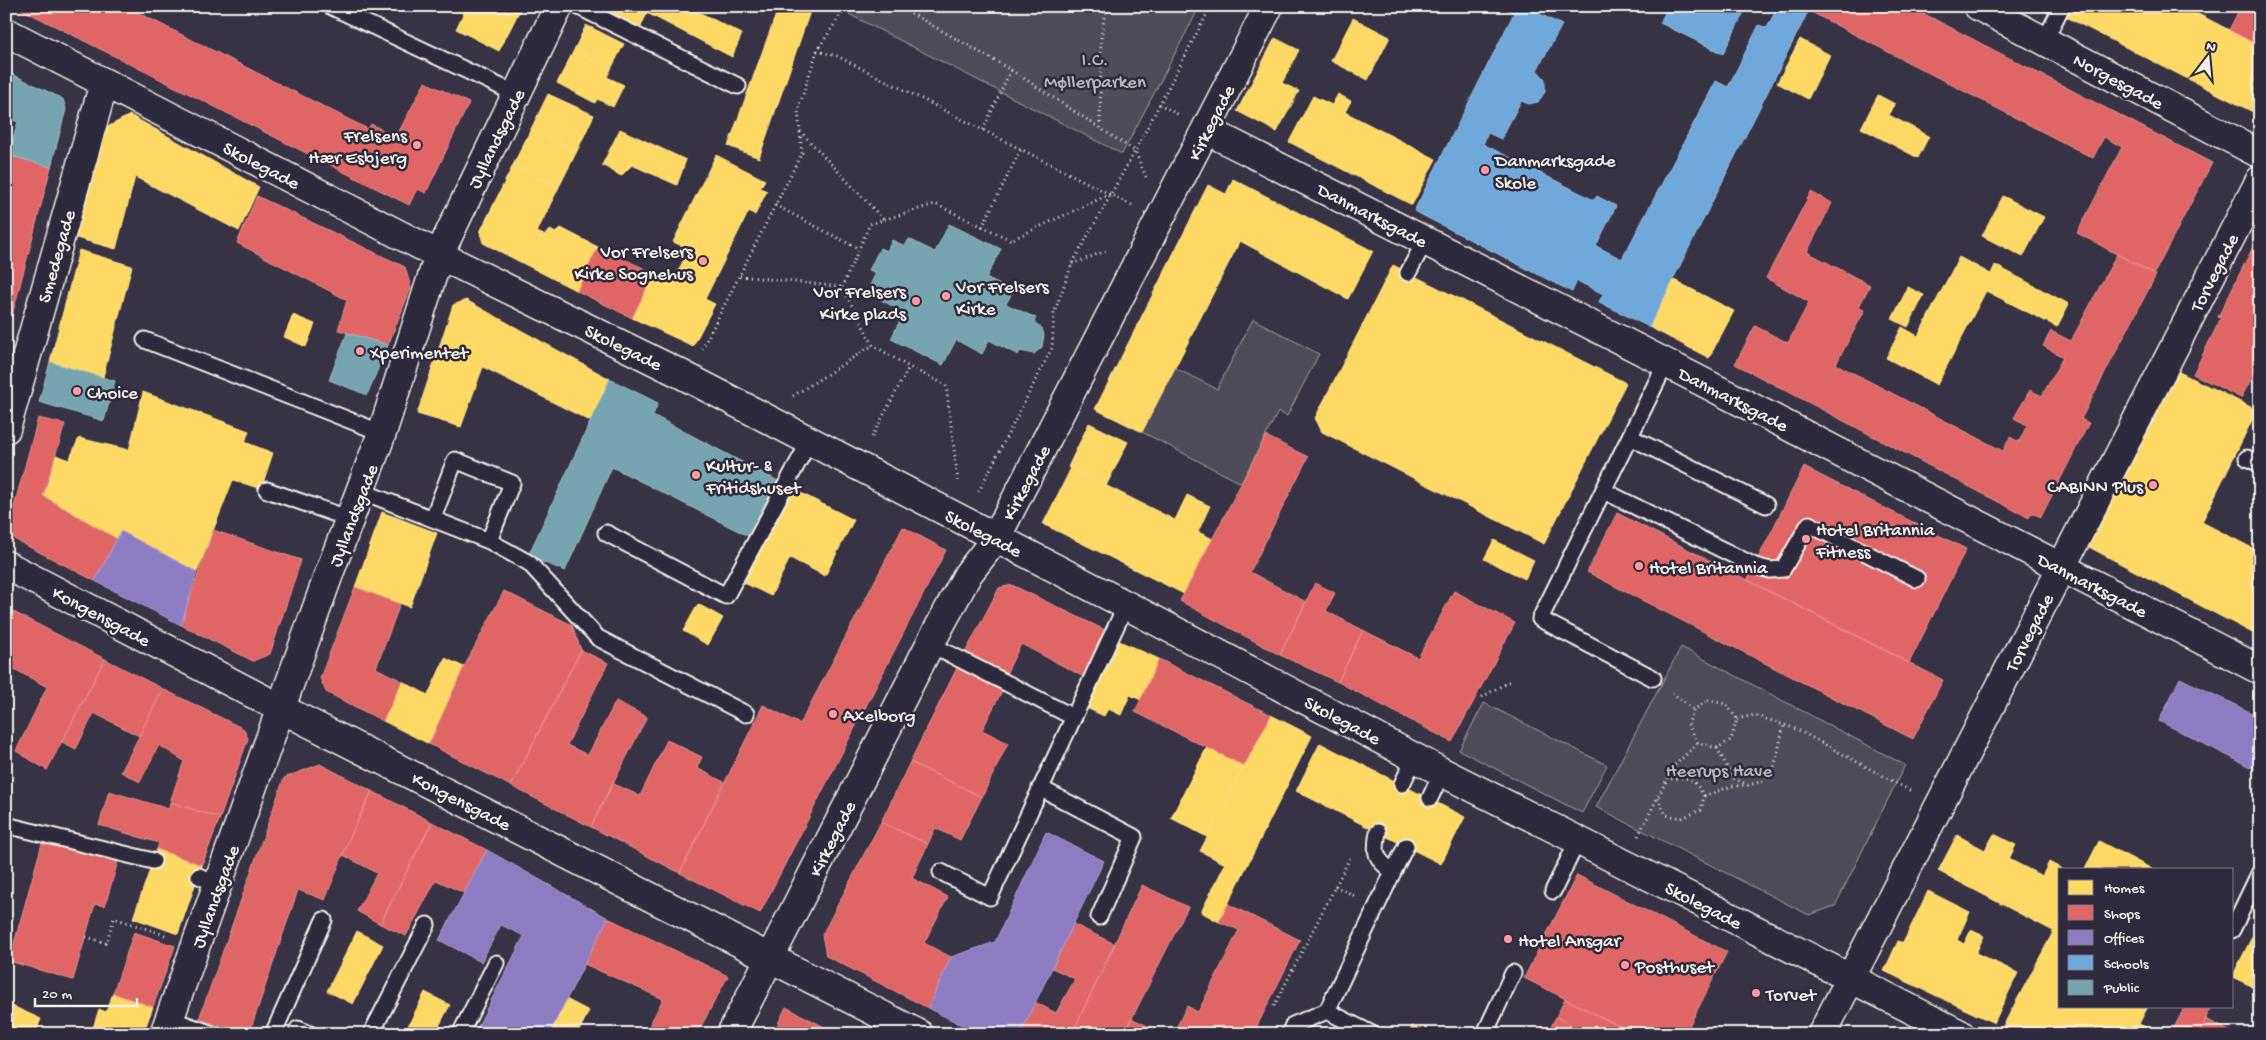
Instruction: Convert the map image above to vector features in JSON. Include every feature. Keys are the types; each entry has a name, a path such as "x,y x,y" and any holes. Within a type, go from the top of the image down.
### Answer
{"street":[{"name":"Jyllandsgade","path":"167,1026 196,946 213,879 282,708 361,491 382,433 439,255 559,6"},
{"name":"Kirkegade","path":"736,1022 930,644 968,574 996,538 1269,6"},
{"name":"Norgesgade","path":"1978,6 2260,154"},
{"name":"Skolegade","path":"6,32 439,255 687,378 1126,605 1442,772 1960,1034"},
{"name":"Smedegade","path":"6,429 104,83"},
{"name":"Danmarksgade","path":"1206,130 1666,363 2260,670"},
{"name":"Torvegade","path":"1850,977 2260,180"},
{"name":"Kongensgade","path":"6,565 919,1034"},
{"path":"1822,1034 1850,977"}],"lane":[{"path":"330,6 516,94"},
{"path":"577,6 738,86"},
{"path":"2045,40 2062,6"},
{"path":"1408,273 1425,241"},
{"path":"145,340 382,433"},
{"path":"1653,678 1540,619 1666,363"},
{"path":"1630,438 1766,506"},
{"path":"606,533 726,596 809,442"},
{"path":"433,518 455,460 512,484 489,541"},
{"path":"267,490 350,519"},
{"path":"361,491 489,541 529,562 598,638 746,714"},
{"path":"1604,491 1762,568 1770,570 1783,569 1808,524 1917,579"},
{"path":"940,872 990,897 1126,605"},
{"path":"930,644 1073,717"},
{"path":"1402,784 1415,757"},
{"path":"1430,798 1442,772"},
{"path":"1040,788 1134,837 1098,917"},
{"path":"6,825 153,861"},
{"path":"1378,832 1375,851 1382,864 1393,872"},
{"path":"1553,890 1578,840"},
{"path":"1289,1034 1293,1025 1327,1011 1406,846"},
{"path":"2234,926 2260,872"},
{"path":"273,1034 324,920"},
{"path":"371,1034 427,925"},
{"path":"460,1034 496,963"},
{"path":"1491,1034 1486,1031 1513,973"},
{"path":"1327,1011 1372,1034"},
{"path":"167,1026 213,1034"}],"path":[{"path":"687,378 802,153 798,110 817,51 846,6"},
{"path":"898,6 1011,70 1134,151 1161,217"},
{"path":"1100,128 1101,38 1106,6"},
{"path":"963,521 1052,348 1054,313 1072,264 1211,6"},
{"path":"817,51 837,56 1110,194 1161,217"},
{"path":"983,130 1011,70"},
{"path":"800,131 884,220"},
{"path":"982,227 1021,149"},
{"path":"842,287 870,224 935,204 1010,240 1110,194"},
{"path":"775,206 859,249"},
{"path":"740,276 842,287"},
{"path":"842,287 872,346 946,385 963,521"},
{"path":"760,416 872,346"},
{"path":"857,466 909,367"},
{"path":"1482,698 1510,681"},
{"path":"1708,700 1726,704 1737,719 1731,740 1718,748 1698,743 1688,724 1694,710 1708,700"},
{"path":"1737,719 1754,716 1796,729 1938,806"},
{"path":"1704,796 1732,786 1764,781 1774,768 1784,725"},
{"path":"1625,864 1674,766 1698,743"},
{"path":"1718,748 1733,778 1748,785"},
{"path":"1658,798 1666,815 1682,818 1701,810 1704,796 1696,783 1683,777 1666,780"},
{"path":"1274,1008 1353,852"},
{"path":"86,937 106,943 114,918 196,946"}],"green space":[{"name":"I.C. Møllerparken","path":"833,6 1200,6 1122,154"},
{"path":"1253,319 1319,354 1287,416 1278,412 1241,483 1142,432 1175,368 1217,389"},
{"name":"Heerups Have","path":"1681,647 1905,765 1835,906 1809,915 1596,807"},
{"path":"1484,703 1607,765 1582,813 1459,750"}],"building: Homes":[{"path":"467,6 522,6 499,51 456,29"},
{"path":"595,6 687,6 742,34 732,57 647,13 640,29"},
{"path":"779,6 812,6 759,158 728,146"},
{"path":"2036,6 2052,6 2049,13"},
{"path":"2072,6 2183,6 2260,46 2260,98 2253,112 2066,17"},
{"path":"1353,18 1390,37 1368,80 1331,61"},
{"path":"586,25 624,44 611,69 574,50"},
{"path":"1275,38 1299,50 1282,83 1299,91 1277,132 1237,111"},
{"path":"1800,39 1830,55 1808,99 1777,83"},
{"path":"574,50 611,69 607,77 624,85 613,107 597,99 595,103 557,83"},
{"path":"548,94 594,115 577,151 531,129"},
{"path":"1338,94 1351,101 1345,112 1436,159 1412,205 1289,142 1313,96 1332,105"},
{"path":"1878,95 1895,104 1889,115 1929,136 1918,158 1861,128"},
{"path":"130,115 259,187 239,231 135,177 116,249 65,235 94,134"},
{"path":"531,129 577,151 559,187 513,165"},
{"path":"620,129 686,160 677,185 632,165 621,176 602,165"},
{"name":"Vor Frelsers Kirke Sognehus","path":"716,155 765,180 760,188 767,191 755,215 749,211 705,299 715,304 693,346 632,318 654,273 672,283 689,249 673,242"},
{"path":"513,165 559,187 537,232 544,235 551,230 555,233 561,228 598,247 577,291 483,243 480,232"},
{"path":"1233,179 1373,251 1348,299 1240,241 1142,432 1095,409 1208,185 1226,194"},
{"path":"2003,196 2044,217 2023,257 1982,236"},
{"path":"79,250 132,266 103,377 50,362"},
{"path":"1959,257 1991,274 1995,265 2069,304 2057,327 1986,291 1937,385 1886,358 1902,327 1918,336"},
{"path":"1393,265 1626,383 1544,544 1322,432 1315,418"},
{"path":"1674,280 1734,311 1709,358 1649,327"},
{"path":"1908,287 1924,295 1908,327 1892,319"},
{"path":"466,300 610,379 590,421 483,367 461,427 417,414 453,305"},
{"path":"293,315 315,324 306,347 284,337"},
{"path":"2175,370 2257,410 2202,522 2260,552 2260,637 2085,545"},
{"path":"143,392 249,431 245,442 273,453 261,489 233,480 197,572 121,531 117,539 43,496 56,455 69,460 79,438 129,450"},
{"path":"1089,423 1128,442 1106,486 1068,467"},
{"path":"1071,468 1175,520 1187,495 1210,506 1198,532 1213,539 1184,594 1043,524"},
{"path":"793,489 854,520 825,576 790,558 771,596 742,582"},
{"path":"382,512 437,533 410,607 355,587"},
{"path":"1494,540 1534,560 1525,579 1484,559"},
{"path":"698,604 723,618 708,645 683,631"},
{"path":"1115,639 1159,659 1141,700 1130,695 1121,715 1108,709 1104,716 1084,707"},
{"path":"445,658 464,667 429,744 383,721 402,681 428,695"},
{"path":"1271,715 1312,736 1219,922 1201,912 1225,864 1200,851"},
{"path":"1320,743 1465,817 1441,864 1296,791"},
{"path":"1207,747 1244,766 1207,837 1171,818"},
{"path":"1994,834 2016,845 2009,859 2042,876 2049,862 2060,868 2058,868 2058,922 2053,931 1938,871 1957,835 1985,850"},
{"path":"2099,841 2150,868 2086,868"},
{"path":"157,849 202,865 178,934 133,918"},
{"path":"1928,891 1970,912 1957,940 1964,944 1971,930 1984,936 1976,953 2018,973 1994,1023 1884,971 1898,941 1903,943"},
{"path":"2058,923 2058,1008 2147,1008 2139,1024 2148,1028 2146,1034 2015,1034 2002,1028"},
{"path":"357,931 383,945 353,1004 327,991"},
{"path":"2255,931 2260,934 2260,990 2234,978 2234,973"},
{"path":"425,992 450,1005 435,1034 404,1034"},
{"path":"113,993 153,1007 143,1034 91,1034 99,1009 106,1012"},
{"path":"566,999 589,1011 579,1031 556,1020"},
{"path":"6,1003 41,1019 35,1034 6,1034"},
{"path":"556,1020 579,1031 584,1034 549,1034"},
{"path":"1412,1026 1428,1034 1409,1034"}],"building: Shops":[{"path":"15,6 125,6 368,129 371,124 396,137 425,82 469,103 426,193 417,189 409,205"},
{"path":"1811,6 1909,6 2212,163 2154,274 2077,233 2122,147 2104,137 2093,158 1809,11"},
{"path":"2241,6 2260,6 2260,46 2229,30"},
{"path":"8,155 51,167 6,339 6,163"},
{"path":"1811,192 1832,203 1807,252 1870,285 1859,307 1865,310 1836,364 2003,451 2010,437 2019,442 2027,425 2014,418 2030,390 2042,396 2063,357 2043,346 2051,331 2071,341 2117,254 2156,275 2081,419 2089,423 2041,517 2032,513 2029,518 1735,364 1755,326 1788,343 1809,302 1766,278"},
{"path":"257,196 405,267 411,288 388,345 338,330 347,300 237,243"},
{"path":"2260,233 2260,363 2241,398 2193,374 2221,318 2218,317"},
{"path":"598,247 654,273 632,318 577,291"},
{"path":"38,418 65,424 43,496 117,539 95,581 14,539 9,525"},
{"path":"1266,436 1308,457 1250,572 1306,602 1280,655 1180,601"},
{"path":"1804,467 1966,549 1909,663 1747,580"},
{"path":"1617,513 1943,680 1913,739 1587,572"},
{"name":"Axelborg","path":"903,527 946,550 760,913 680,873 763,705 800,724"},
{"path":"213,530 301,560 270,654 253,661 181,625"},
{"path":"1315,583 1335,593 1326,611 1363,630 1338,682 1280,655"},
{"path":"1012,585 1107,631 1084,677 1021,644 1006,674 965,653 999,588"},
{"path":"355,587 400,604 376,668 402,681 383,721 326,692 320,678"},
{"path":"504,591 572,625 581,650 511,786 429,744 464,667"},
{"path":"1454,591 1515,623 1452,742 1338,682 1363,630 1418,658"},
{"path":"6,608 105,659 47,770 16,751 47,687 14,669 6,694"},
{"path":"581,650 608,663 567,745 588,755 616,701 647,717 591,827 511,786"},
{"path":"105,659 163,689 139,736 94,713 76,749 62,742"},
{"path":"1159,659 1271,715 1244,766 1135,712"},
{"path":"958,666 1003,689 982,730 1008,743 982,797 910,762"},
{"path":"163,689 244,729 248,739 220,818 170,802 184,761 159,745 140,782 121,772"},
{"path":"667,740 702,757 697,768 724,782 680,873 591,827 612,783 640,796"},
{"path":"910,762 982,797 960,840 935,828 928,844 881,822"},
{"path":"320,764 372,791 350,837 325,900 298,890 249,1034 199,1019 284,778"},
{"path":"109,791 169,809 170,802 220,818 202,865 157,849 159,843 99,825"},
{"path":"372,791 432,822 380,924 357,911 377,873 343,855"},
{"path":"432,822 487,850 464,893 436,880 406,936 380,924"},
{"path":"881,822 928,844 912,878 948,897 924,943 951,957 928,1008 826,956 822,935"},
{"path":"43,840 118,861 105,906 95,904 73,980 9,961"},
{"name":"Posthuset","path":"1577,875 1727,952 1685,1034 1635,1034 1524,978"},
{"path":"1142,885 1188,907 1124,1034 1072,1034"},
{"path":"1228,904 1300,940 1253,1034 1173,1034 1187,1006 1198,1012 1239,930 1219,922"},
{"path":"608,918 728,976 697,1034 645,1034 663,999 584,964"},
{"path":"1073,924 1115,944 1072,1034 1020,1034 1035,1002 1056,1013 1075,979 1052,968"},
{"path":"134,932 175,946 153,1007 113,993"},
{"path":"1565,999 1635,1034 1589,1034 1556,1017"},
{"path":"786,1007 838,1034 773,1034"},
{"path":"2184,1008 2211,1008 2199,1034 2171,1034"},
{"path":"1556,1017 1589,1034 1547,1034"},
{"path":"1131,1018 1156,1030 1154,1034 1124,1034"},
{"path":"2206,1019 2231,1032 2230,1034 2199,1034"}],"building: Offices":[{"path":"121,531 197,572 181,625 95,581"},
{"path":"2180,678 2260,717 2260,772 2159,721"},
{"path":"1046,832 1104,861 1020,1034 979,1034 928,1008 951,957 995,942"},
{"path":"487,850 608,918 549,1034 474,1034 524,936 501,925 481,962 439,940"}],"building: Schools":[{"name":"Danmarksgade Skole","path":"1501,6 1544,6 1540,14 1562,25 1537,70 1545,79 1545,92 1538,102 1529,104 1521,101 1501,139 1488,133 1483,144 1594,200 1597,196 1616,206 1596,246 1622,259 1716,81 1728,87 1759,25 1767,28 1778,6 1811,6 1649,327 1599,302 1603,294 1577,281 1572,292 1414,211 1514,13"},
{"path":"1668,6 1747,6 1723,54 1660,23"}],"building: Public":[{"path":"6,71 63,99 66,109 51,167 8,155 18,122 6,117"},
{"name":"Vor Frelsers Kirke","path":"949,224 1001,249 986,278 1013,291 1006,304 1036,318 1034,322 1042,328 1044,335 1042,347 1034,354 1020,351 1018,355 989,340 982,354 956,340 943,365 891,339 904,312 879,299 883,292 870,285 876,273 869,270 880,248 887,251 892,240 905,246 909,239 935,252"},
{"path":"347,333 388,345 367,395 329,380"},
{"name":"Choice","path":"50,362 115,381 104,421 39,402"},
{"name":"Kultur- & Fritidshuset","path":"610,379 658,403 653,415 780,482 750,537 612,467 565,571 528,556"}],"place":[{"name":"Frelsens Hær Esbjerg","path":"417,145"},
{"name":"Danmarksgade Skole","path":"1485,170"},
{"name":"Vor Frelsers Kirke Sognehus","path":"703,261"},
{"name":"Vor Frelsers Kirke","path":"946,296"},
{"name":"Vor Frelsers Kirke plads","path":"916,301"},
{"name":"Xperimentet","path":"360,351"},
{"name":"Choice","path":"77,391"},
{"name":"Kultur- & Fritidshuset","path":"696,475"},
{"name":"CABINN Plus","path":"2153,485"},
{"name":"Hotel Britannia Fitness","path":"1806,539"},
{"name":"Hotel Britannia","path":"1639,566"},
{"name":"Axelborg","path":"833,714"},
{"name":"Hotel Ansgar","path":"1508,939"},
{"name":"Posthuset","path":"1625,965"},
{"name":"Torvet","path":"1756,993"}]}
